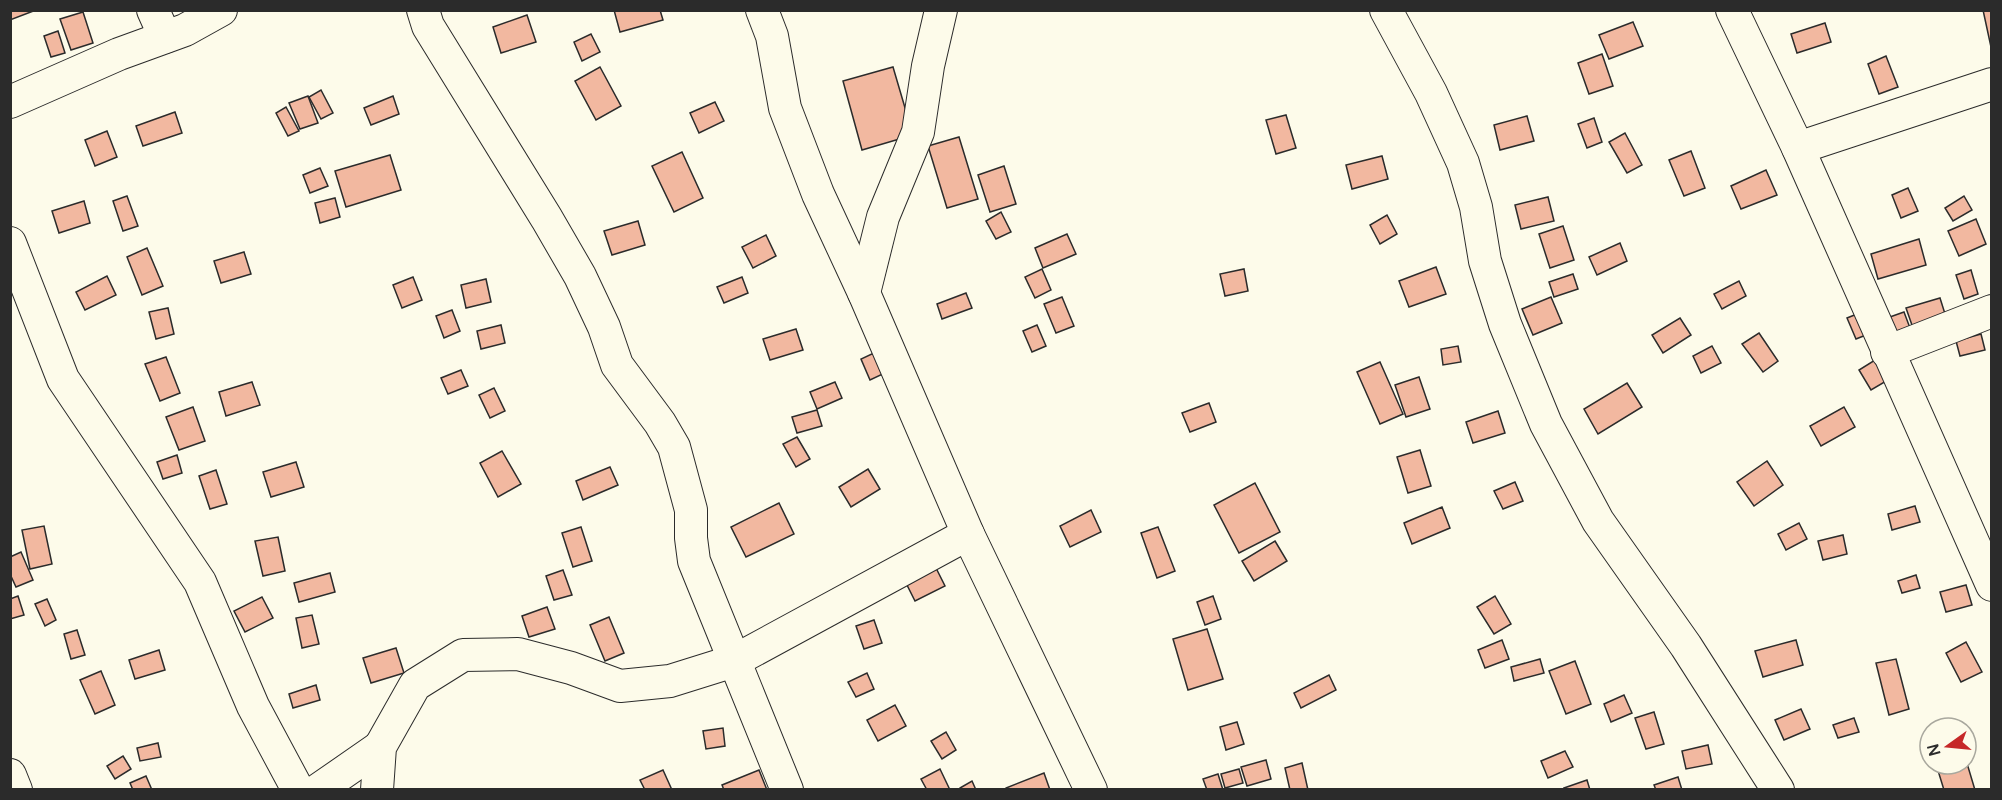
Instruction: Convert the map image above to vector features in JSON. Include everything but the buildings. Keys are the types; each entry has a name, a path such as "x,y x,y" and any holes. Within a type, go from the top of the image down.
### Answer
{"street":[{"path":"10,102 119,54 159,24 185,30 221,10"},
{"path":"423,10 428,26 580,276 604,327 617,365 660,423 674,447 691,510 694,561 787,789"},
{"path":"762,10 772,36 785,108 818,194 864,293 968,534 1091,789"},
{"path":"864,293 883,217 918,132 928,66 941,10"},
{"path":"1386,10 1431,93 1463,163 1476,207 1485,261 1506,324 1546,424 1598,521 1686,646 1779,789"},
{"path":"1732,10 1798,148 1887,352 1990,576"},
{"path":"1798,148 1992,84"},
{"path":"10,243 63,379 200,582 253,706 298,789"},
{"path":"1887,352 1992,311"},
{"path":"377,789 380,747 415,685 463,655 518,654 571,668 620,686 670,681 734,662 968,534"},
{"path":"318,789 380,747"},
{"path":"10,775 16,789"}]}
